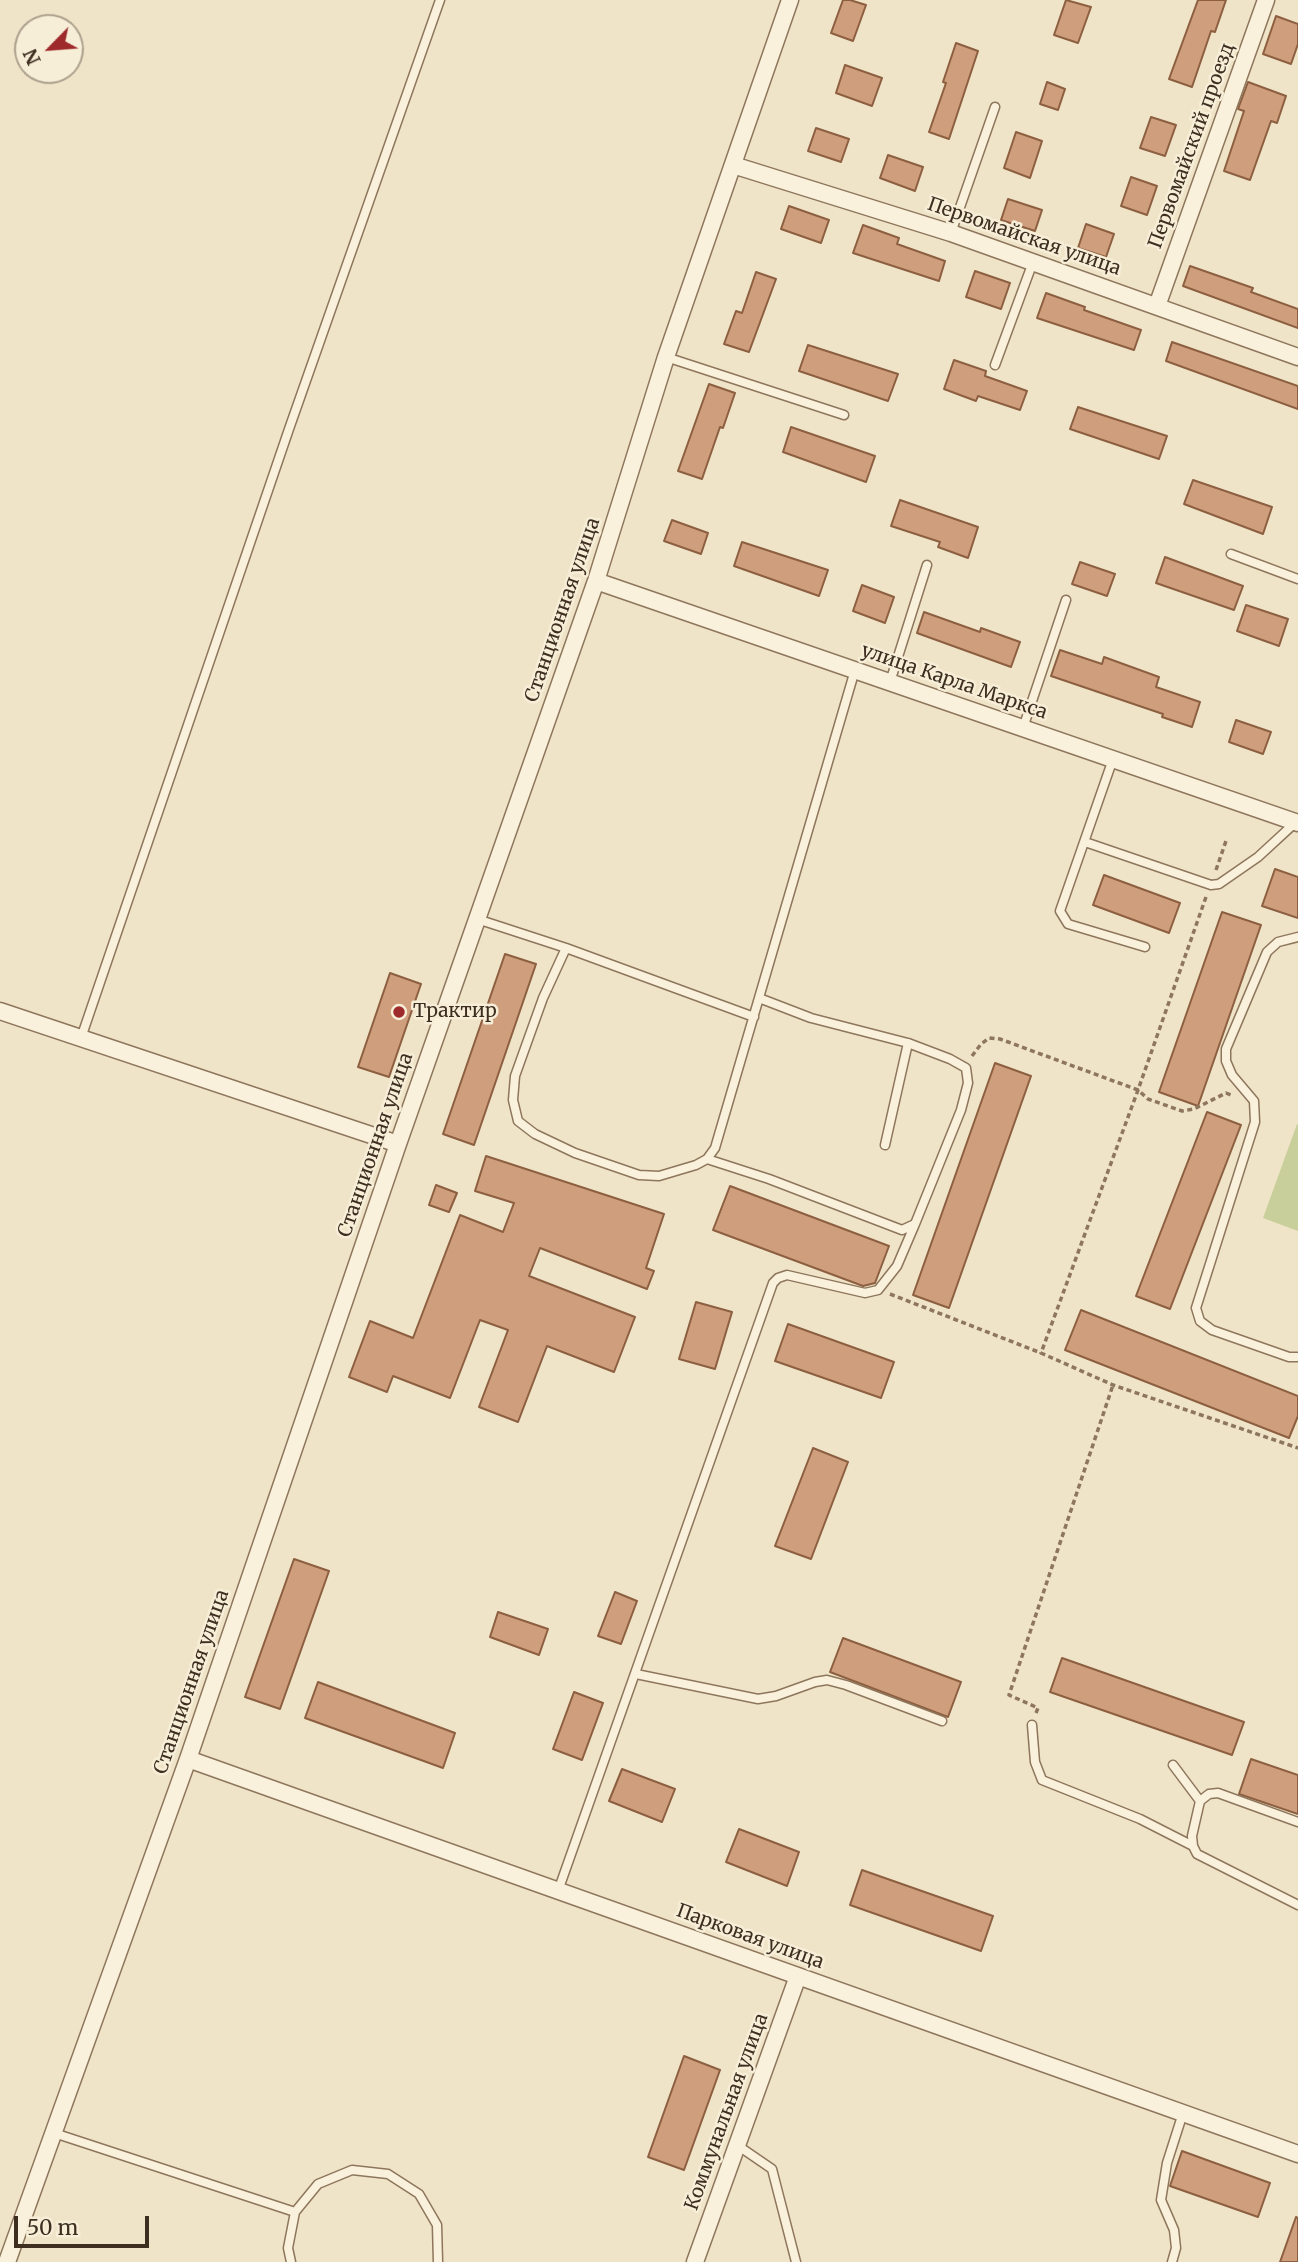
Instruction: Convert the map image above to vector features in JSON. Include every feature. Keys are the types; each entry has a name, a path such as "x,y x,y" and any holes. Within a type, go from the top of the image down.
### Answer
{"street":[{"name":"Станционная улица","path":"7,2262 188,1759 398,1144 597,581 666,357 790,0"},
{"name":"Первомайский проезд","path":"1157,306 1266,0"},
{"name":"Первомайская улица","path":"733,164 951,233 1298,357"},
{"name":"улица Карла Маркса","path":"597,581 1297,823"},
{"path":"0,1012 398,1144"},
{"name":"Парковая улица","path":"188,1759 1298,2154"},
{"name":"Коммунальная улица","path":"695,2262 798,1976"}],"lane":[{"path":"81,1038 289,429 440,0"},
{"path":"951,233 995,107"},
{"path":"995,365 1033,262"},
{"path":"666,357 844,415"},
{"path":"1231,554 1298,579"},
{"path":"890,682 927,565"},
{"path":"1023,728 1066,600"},
{"path":"566,948 543,998 515,1076 513,1100 518,1121 535,1134 575,1153 639,1175 659,1176 707,1159 716,1148 855,670"},
{"path":"1114,759 1060,911 1068,924 1145,947"},
{"path":"1084,842 1211,885 1219,884 1258,858 1297,823"},
{"path":"477,919 566,948 754,1017"},
{"path":"1298,937 1278,942 1267,952 1226,1049 1226,1061 1232,1075 1254,1101 1255,1122 1196,1308 1200,1321 1212,1330 1289,1357 1298,1357"},
{"path":"558,1891 773,1283 787,1275 865,1293 878,1290 897,1266 961,1110 968,1083 966,1068 950,1059 908,1043 811,1018 759,998"},
{"path":"885,1145 908,1043"},
{"path":"707,1159 769,1179 902,1230 915,1224"},
{"path":"636,1674 758,1699 827,1680 942,1721"},
{"path":"1032,1725 1035,1762 1042,1780 1140,1819 1193,1846"},
{"path":"1172,1765 1200,1801"},
{"path":"1298,1822 1217,1793 1209,1794 1200,1801 1192,1836 1197,1854 1298,1905"},
{"path":"1172,2262 1176,2248 1174,2230 1161,2200 1167,2163 1184,2113"},
{"path":"54,2133 295,2212"},
{"path":"737,2145 772,2169 796,2262"},
{"path":"291,2262 288,2248 295,2212 318,2184 352,2170 388,2174 419,2194 437,2225 438,2262"}],"path":[{"path":"1041,1353 1227,838"},
{"path":"966,1068 981,1044 989,1038 1000,1039 1138,1090 1149,1099 1182,1111 1195,1109 1226,1093 1254,1101"},
{"path":"878,1290 1041,1353 1113,1385 1298,1448"},
{"path":"1032,1725 1038,1708 1009,1695 1113,1385"}],"green space":[{"path":"1298,1125 1298,1231 1263,1218"}],"building":[{"path":"843,0 866,5 853,41 831,33"},
{"path":"1066,0 1091,7 1078,43 1054,35"},
{"path":"1198,0 1226,0 1215,32 1211,31 1192,87 1169,79"},
{"path":"1276,16 1298,24 1298,44 1291,64 1263,54"},
{"path":"956,43 978,51 949,139 929,132"},
{"path":"845,65 882,78 872,106 836,93"},
{"path":"1047,82 1065,89 1058,110 1040,104"},
{"path":"1248,82 1286,96 1277,123 1271,121 1250,180 1224,171 1244,111 1238,109"},
{"path":"1151,117 1176,125 1165,156 1140,148"},
{"path":"816,128 849,139 841,162 808,151"},
{"path":"1016,132 1042,141 1030,178 1004,168"},
{"path":"888,155 923,167 915,191 880,178"},
{"path":"1131,177 1157,186 1147,215 1121,206"},
{"path":"1008,199 1042,210 1035,231 1001,220"},
{"path":"789,206 829,220 821,243 781,229"},
{"path":"1086,224 1114,234 1106,257 1078,248"},
{"path":"863,225 899,238 897,244 945,261 939,281 853,253"},
{"path":"1190,266 1253,288 1251,292 1298,309 1298,328 1183,286"},
{"path":"975,271 1010,283 1001,309 966,297"},
{"path":"756,272 776,279 749,352 724,344 736,311 742,313"},
{"path":"1046,293 1141,330 1134,350 1037,318"},
{"path":"1172,342 1298,386 1298,409 1166,361"},
{"path":"808,345 898,374 888,401 799,371"},
{"path":"954,360 986,371 985,376 1027,391 1020,410 978,396 976,401 944,389"},
{"path":"709,384 735,393 702,479 678,471"},
{"path":"1078,407 1167,436 1159,459 1070,429"},
{"path":"791,427 875,456 866,482 783,452"},
{"path":"1193,480 1272,507 1263,534 1184,504"},
{"path":"900,500 978,527 968,558 938,547 940,542 891,526"},
{"path":"672,520 708,533 701,554 664,541"},
{"path":"742,542 828,570 819,596 734,566"},
{"path":"1165,557 1243,586 1234,610 1156,583"},
{"path":"1080,562 1115,574 1107,596 1072,584"},
{"path":"862,585 894,597 885,623 853,611"},
{"path":"1246,605 1288,619 1279,646 1237,631"},
{"path":"924,612 980,632 981,628 1020,642 1011,667 917,633"},
{"path":"1060,650 1102,664 1104,657 1159,677 1156,687 1200,702 1192,727 1162,717 1163,714 1051,676"},
{"path":"1236,720 1271,732 1263,754 1229,742"},
{"path":"1275,869 1298,877 1298,918 1262,906"},
{"path":"1104,875 1180,903 1169,933 1093,905"},
{"path":"1222,912 1261,925 1198,1106 1159,1092"},
{"path":"505,954 536,964 474,1145 443,1134"},
{"path":"390,973 421,984 389,1077 358,1067"},
{"path":"995,1063 1031,1076 949,1308 913,1295"},
{"path":"1207,1112 1241,1125 1170,1309 1136,1296"},
{"path":"486,1156 664,1214 646,1268 654,1271 647,1289 540,1248 529,1276 635,1317 614,1372 547,1346 518,1422 479,1407 508,1330 480,1320 450,1398 393,1376 387,1392 349,1377 370,1321 413,1338 460,1215 503,1232 514,1203 475,1191"},
{"path":"436,1185 457,1193 449,1212 429,1205"},
{"path":"730,1186 889,1246 875,1283 863,1286 713,1230"},
{"path":"696,1302 732,1312 715,1369 679,1359"},
{"path":"1081,1310 1298,1396 1298,1416 1289,1438 1065,1350"},
{"path":"788,1324 894,1362 881,1398 775,1361"},
{"path":"813,1448 848,1462 811,1559 775,1546"},
{"path":"294,1559 329,1571 280,1709 245,1697"},
{"path":"615,1592 637,1601 621,1644 598,1636"},
{"path":"498,1612 548,1629 539,1655 490,1637"},
{"path":"843,1638 961,1682 948,1717 830,1672"},
{"path":"1062,1658 1244,1722 1232,1755 1050,1692"},
{"path":"318,1682 455,1733 443,1768 305,1718"},
{"path":"574,1692 603,1703 582,1760 553,1749"},
{"path":"1251,1759 1298,1775 1298,1814 1239,1794"},
{"path":"622,1769 675,1789 662,1822 609,1801"},
{"path":"739,1829 799,1852 787,1886 726,1862"},
{"path":"862,1870 993,1916 981,1951 850,1905"},
{"path":"684,2056 720,2070 684,2170 648,2157"},
{"path":"1182,2151 1270,2183 1258,2217 1170,2186"},
{"path":"1296,2217 1298,2262 1280,2262"}],"place":[{"name":"Трактир","path":"399,1012"}]}
